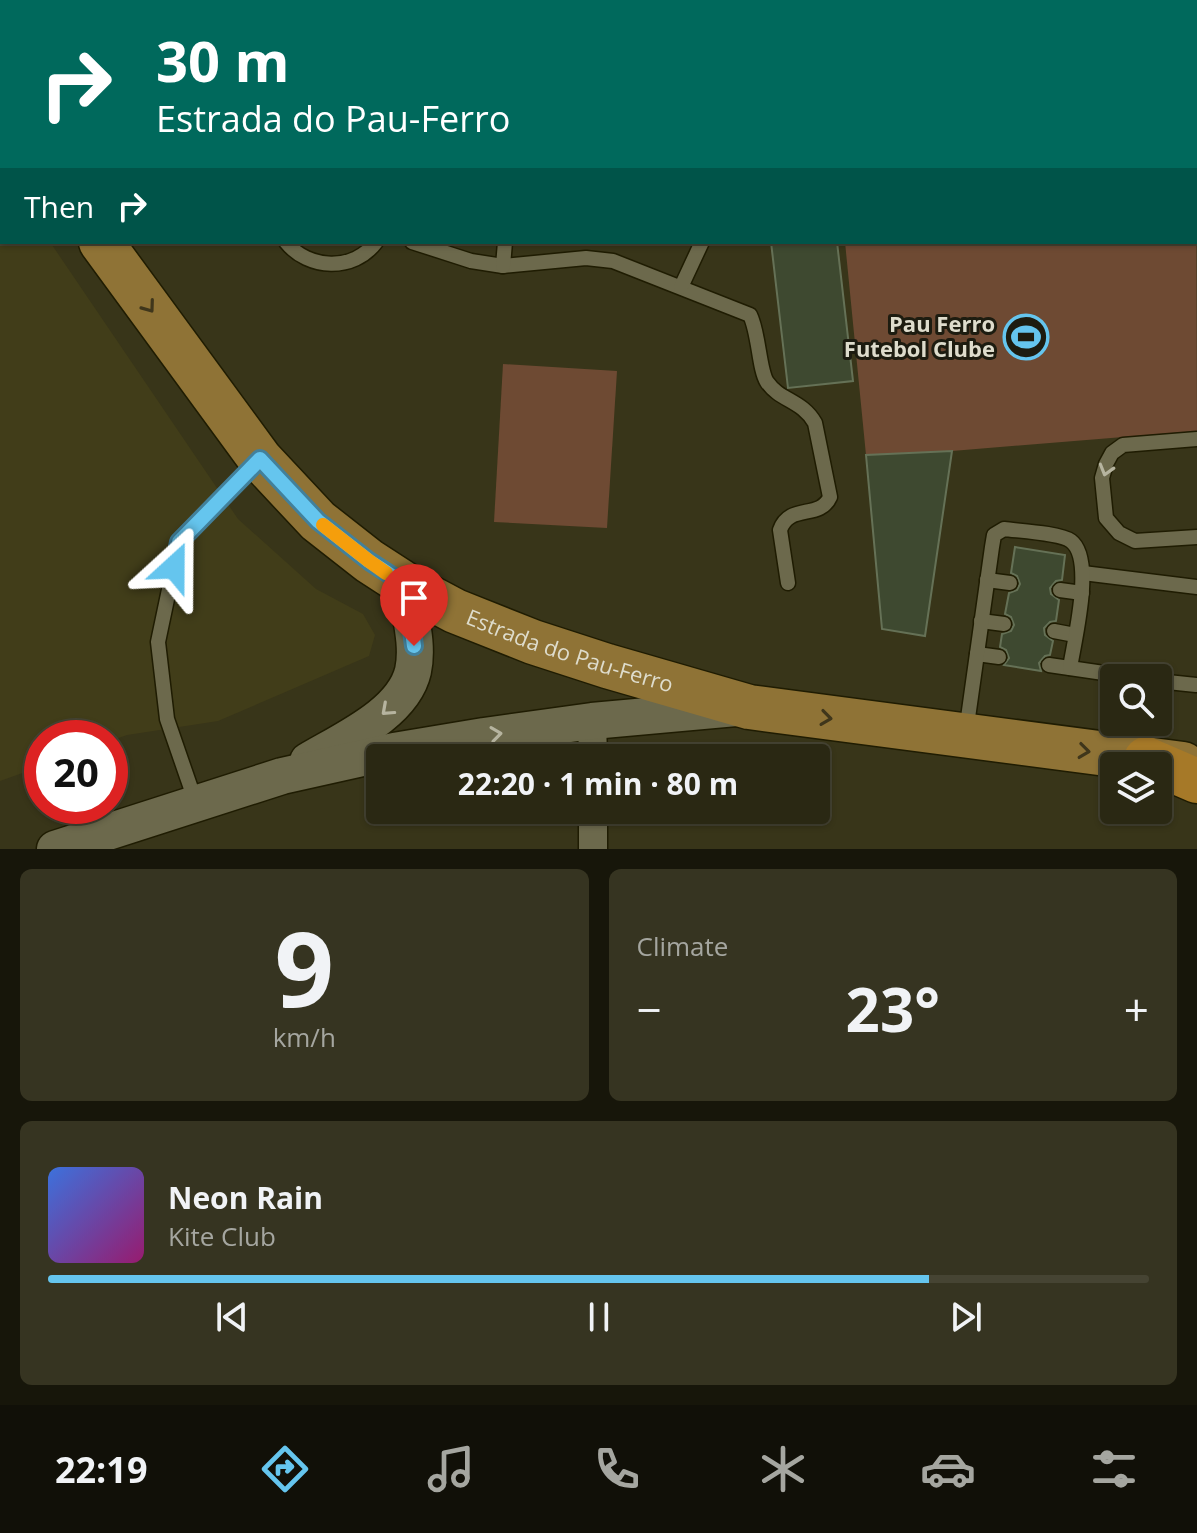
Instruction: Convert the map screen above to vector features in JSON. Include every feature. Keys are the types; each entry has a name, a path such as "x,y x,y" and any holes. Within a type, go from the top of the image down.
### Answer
{"highway":[{"path":"1142,746 1197,781"}],"main road":[{"name":"Estrada do Pau-Ferro","path":"103,244 260,459 318,521 369,561 455,611 533,642 749,707 965,736 1142,746 1197,765"},
{"path":"1142,746 1197,746"}],"street":[{"path":"282,776 370,724 392,707 406,689 413,671 414,646 406,585"},
{"path":"55,849 282,776 394,751 592,721 749,707"},
{"path":"592,721 593,744"},
{"path":"593,824 593,849"}],"lane":[{"path":"287,244 306,259 328,265 351,261 374,244"},
{"path":"418,244 471,261 503,266 586,258 613,261 750,315 755,324 765,380 781,395 809,412 815,423 830,497 822,507 786,518 781,524 788,583"},
{"path":"503,266 505,244"},
{"path":"681,287 701,244"},
{"path":"1197,439 1123,445 1112,453 1102,478 1106,518 1119,533 1135,541 1197,537"},
{"path":"196,804 167,719 158,642 179,542 260,459"},
{"path":"965,736 994,535 1004,529 1059,536 1076,548 1083,573 1082,593 1070,668"},
{"path":"1083,573 1197,587"},
{"path":"987,580 1010,583"},
{"path":"1060,590 1082,593"},
{"path":"981,621 1004,624"},
{"path":"1054,631 1075,635"},
{"path":"977,654 999,657"},
{"path":"1049,665 1100,672"},
{"path":"1172,682 1196,685"}],"shaded area":[{"path":"0,244 51,244 238,519 316,589 363,614 375,635 369,656 218,721 128,735 128,720 24,720 24,772 0,781"},
{"name":"Pau Ferro Futebol Clube","path":"845,244 1196,244 1197,431 866,455"},
{"path":"503,364 617,371 607,528 494,522"}],"building":[{"path":"771,244 837,244 853,381 788,388"},
{"path":"952,451 925,636 882,629 866,455"},
{"path":"1015,547 1065,555 1062,580 1056,581 1050,588 1051,594 1059,600 1056,621 1044,628 1045,635 1053,641 1050,655 1039,663 1041,671 1004,665 1009,658 1006,650 1000,647 1002,634 1011,631 1014,625 1011,617 1005,614 1009,593 1017,590 1020,584 1017,576 1011,573"}],"slow traffic":[{"path":"323,525 386,573"}],"place":[{"name":"Pau Ferro Futebol Clube","path":"1026,337"}],"route":[{"path":"174,567 179,542 260,459 318,521 406,585 414,646"}]}
